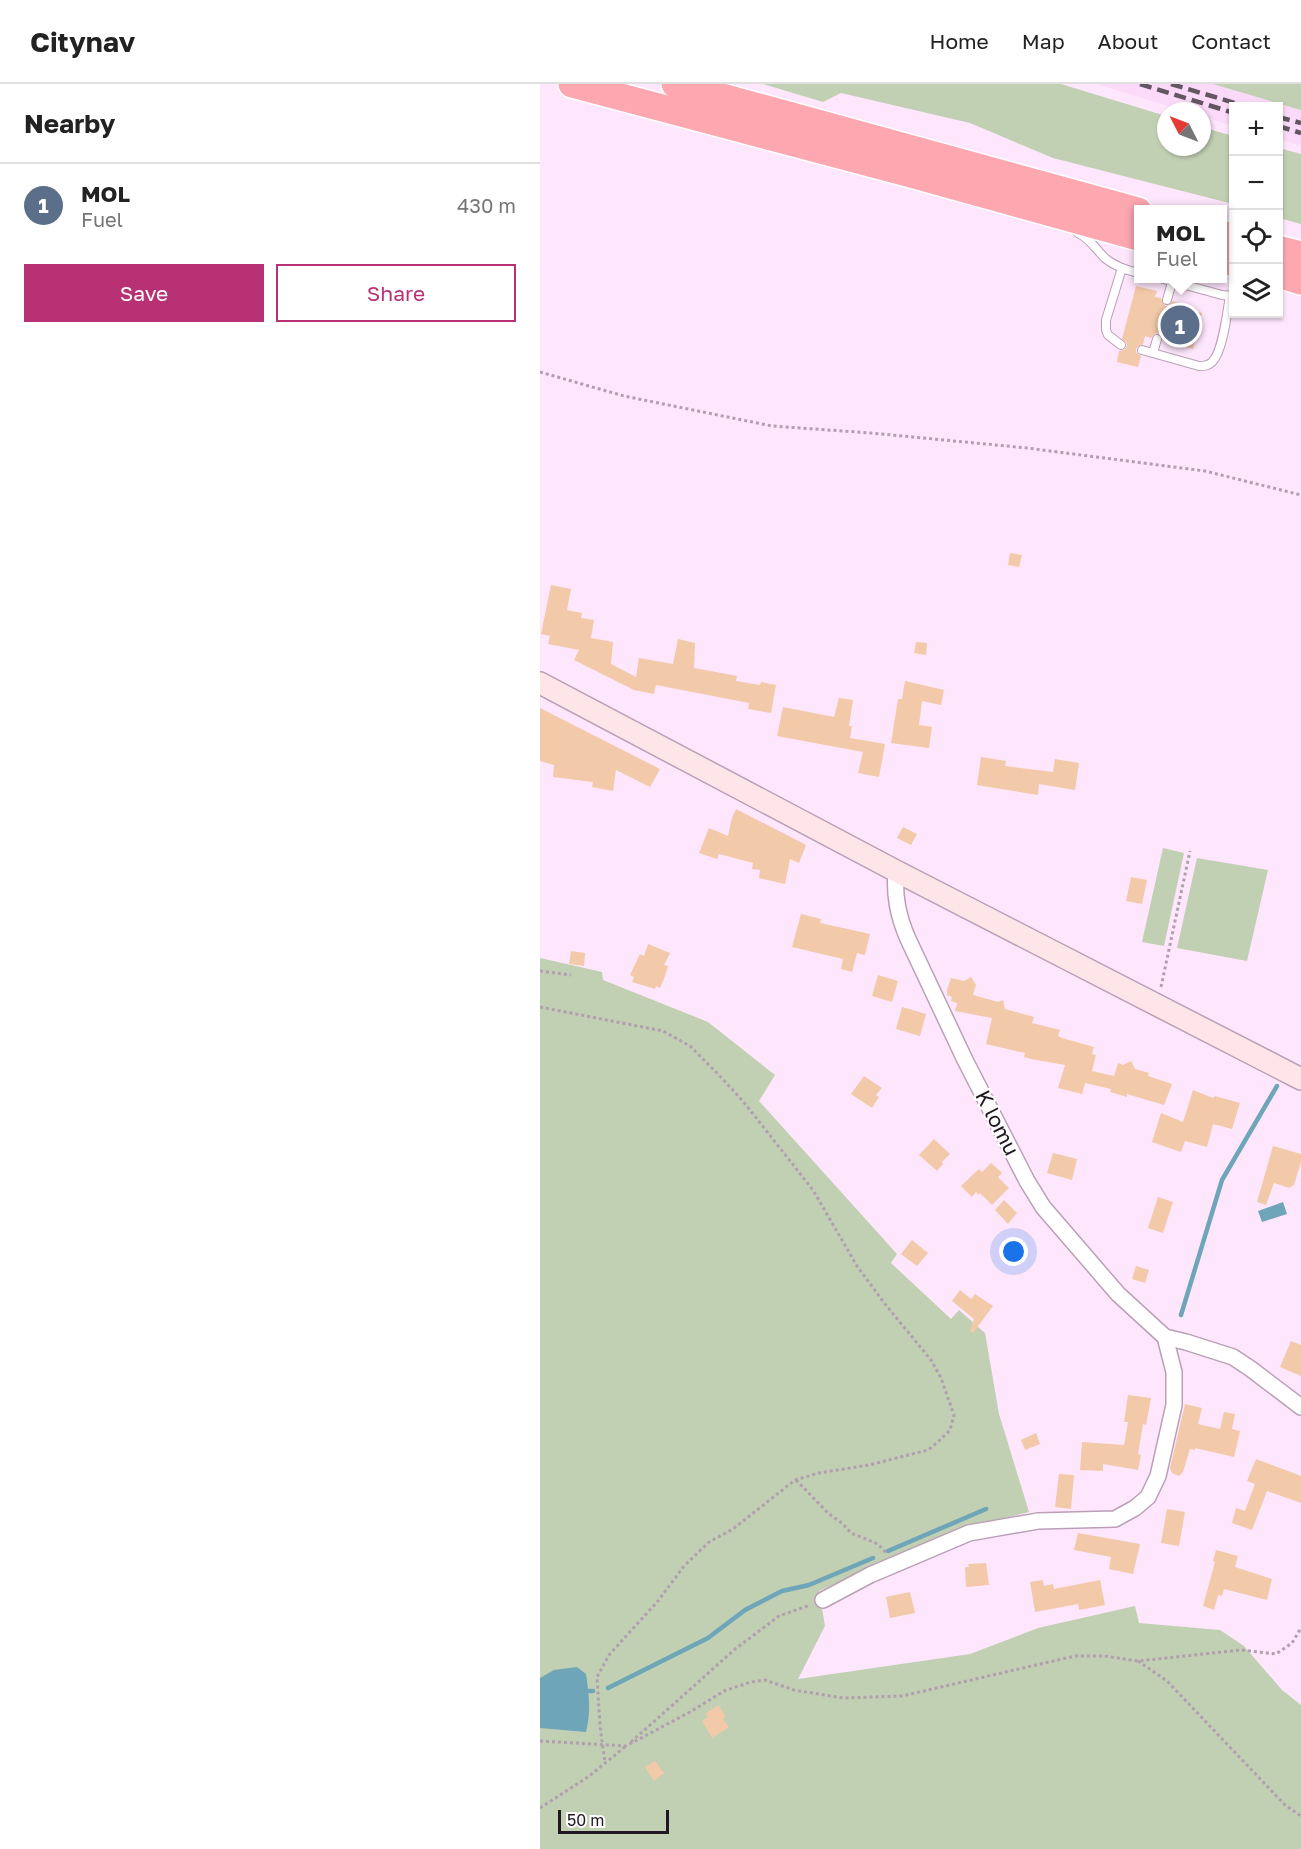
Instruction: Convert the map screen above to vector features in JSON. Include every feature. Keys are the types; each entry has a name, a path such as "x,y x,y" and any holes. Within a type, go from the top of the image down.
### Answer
{"highway":[{"path":"572,84 1134,236"},
{"path":"675,84 1134,210"},
{"path":"1283,250 1301,255"},
{"path":"1283,276 1301,281"}],"street":[{"path":"540,683 896,870 1301,1078"},
{"name":"K lomu","path":"896,870 895,899 900,921 965,1060 1027,1181 1043,1207 1118,1294 1165,1337 1233,1358 1301,1407"},
{"path":"823,1600 896,1564 969,1533 1038,1521 1115,1518 1135,1509 1148,1497 1158,1476 1174,1405 1174,1372 1165,1337"}],"lane":[{"path":"907,173 1000,208"},
{"path":"1073,231 1086,237 1105,258 1134,272"},
{"path":"1121,345 1108,335 1106,326 1122,268"},
{"path":"1167,300 1172,283"},
{"path":"1176,283 1229,295"},
{"path":"1142,350 1199,366 1211,363 1218,351 1229,308"},
{"path":"1153,353 1157,339"}],"path":[{"path":"540,372 624,396 772,426 1027,448 1205,471 1301,495"},
{"path":"1156,1003 1163,982 1190,851"},
{"path":"540,971 572,975"},
{"path":"540,1007 663,1031 690,1046 742,1100 813,1190 857,1266 931,1360 941,1378 954,1415 950,1430 928,1450 795,1480 733,1529 709,1542 684,1566 658,1601 609,1655 597,1677 605,1763"},
{"path":"795,1480 851,1533 878,1544 896,1564"},
{"path":"540,1808 588,1777 734,1650 780,1616 823,1600"},
{"path":"540,1741 626,1746 724,1691 765,1680 794,1690 843,1698 902,1696 1075,1656 1104,1656 1138,1661 1241,1650 1276,1654 1292,1644 1301,1628"},
{"path":"1138,1661 1167,1681 1277,1797 1301,1816"}],"shaded area":[{"path":"1097,84 1213,84 1274,102 1229,102 1229,125 1211,119 1211,102 1157,103"},
{"path":"1283,105 1301,110 1301,146 1283,140"}],"green space":[{"path":"763,84 1061,84 1157,113 1157,156 1211,156 1211,130 1229,135 1229,203 1053,158 970,123 841,93 823,102"},
{"path":"1213,84 1301,84 1301,110 1283,105 1283,102 1273,102"},
{"path":"1283,149 1301,154 1301,224 1283,219"},
{"path":"1163,848 1184,853 1164,946 1142,942"},
{"path":"1197,858 1268,870 1247,961 1177,948"},
{"path":"540,958 602,972 603,980 708,1022 775,1075 759,1101 897,1254 891,1263 951,1319 959,1310 985,1333 999,1414 1029,1512 963,1528 819,1591 825,1626 798,1679 970,1654 1038,1628 1135,1606 1139,1623 1220,1630 1244,1646 1282,1690 1301,1705 1301,1849 540,1849"}],"water":[{"path":"1283,1202 1287,1214 1262,1222 1258,1211"},
{"path":"577,1667 586,1674 587,1681 589,1710 586,1732 540,1728 540,1678 554,1670"}],"building":[{"path":"1136,286 1157,291 1155,297 1161,298 1165,306 1169,306 1173,301 1179,303 1178,306 1202,313 1193,349 1163,341 1162,335 1156,333 1151,338 1145,336 1143,344 1136,348 1136,352 1141,356 1138,367 1117,362 1119,351 1124,350 1127,346 1122,339"},
{"path":"1010,553 1022,555 1019,567 1008,565"},
{"path":"551,585 571,589 567,610 582,613 581,618 594,620 591,638 613,642 611,664 636,677 639,658 673,664 678,639 695,643 694,668 737,676 736,681 776,685 771,713 748,709 749,703 656,685 654,694 634,690 574,660 579,650 548,644 550,636 541,634"},
{"path":"916,642 927,643 926,655 914,653"},
{"path":"905,681 944,690 941,705 922,701 919,725 932,727 929,748 891,743 898,699 902,699"},
{"path":"839,698 853,700 849,726 852,726 850,738 885,744 879,777 858,773 863,752 777,736 783,707 834,717"},
{"path":"540,708 660,769 650,787 616,770 613,791 592,787 593,782 553,777 554,765 540,761"},
{"path":"981,757 1006,761 1005,766 1053,772 1055,759 1079,763 1075,790 1039,784 1038,795 977,785"},
{"path":"736,809 806,845 799,863 790,859 785,884 759,878 760,870 752,869 753,863 719,854 717,859 699,853 709,828 728,836"},
{"path":"903,827 917,834 911,845 897,838"},
{"path":"1131,877 1147,880 1142,904 1126,901"},
{"path":"801,914 821,919 820,923 870,934 865,955 857,953 852,972 841,969 843,959 792,947"},
{"path":"648,944 670,953 664,965 668,966 660,988 656,986 655,989 632,982 634,977 630,975 640,954 644,956"},
{"path":"571,951 585,953 584,966 569,964"},
{"path":"878,975 898,981 892,1002 872,996"},
{"path":"971,977 976,985 973,995 998,1002 1003,1000 1005,1009 1034,1017 1032,1023 1060,1030 1058,1036 1062,1038 1094,1047 1092,1054 1096,1055 1092,1071 1114,1076 1118,1063 1123,1065 1131,1061 1135,1069 1172,1084 1164,1105 1127,1094 1127,1097 1110,1092 1111,1089 1085,1083 1082,1094 1058,1088 1065,1065 1031,1059 1024,1057 1025,1053 986,1044 992,1018 955,1011 957,1003 951,1001 952,997 947,995 951,978 964,981"},
{"path":"902,1007 926,1014 920,1036 896,1029"},
{"path":"864,1076 882,1088 876,1095 879,1097 872,1108 851,1094"},
{"path":"1193,1090 1213,1098 1215,1096 1240,1103 1232,1129 1213,1124 1207,1147 1185,1141 1181,1152 1152,1142 1161,1113 1183,1122"},
{"path":"934,1139 950,1154 937,1171 919,1155"},
{"path":"1273,1146 1301,1154 1301,1162 1294,1185 1289,1188 1274,1183 1266,1205 1257,1202"},
{"path":"1053,1153 1077,1159 1072,1180 1047,1173"},
{"path":"991,1163 1002,1173 998,1177 1009,1188 992,1205 980,1193 979,1195 976,1192 972,1197 961,1186 979,1169 982,1172"},
{"path":"1158,1197 1173,1202 1163,1233 1148,1228"},
{"path":"1004,1200 1017,1213 1008,1224 995,1210"},
{"path":"912,1240 928,1253 917,1266 901,1254"},
{"path":"1136,1266 1149,1270 1145,1283 1132,1279"},
{"path":"960,1290 971,1299 975,1294 993,1306 973,1333 970,1331 974,1319 952,1301"},
{"path":"1291,1341 1301,1345 1301,1376 1280,1367"},
{"path":"1128,1395 1151,1398 1146,1425 1143,1424 1138,1470 1103,1464 1103,1471 1080,1470 1082,1442 1124,1445 1128,1422 1124,1422"},
{"path":"1185,1404 1202,1408 1198,1424 1220,1429 1224,1412 1235,1414 1232,1429 1240,1431 1234,1457 1195,1448 1195,1450 1190,1449 1183,1472 1179,1476 1172,1473 1170,1468"},
{"path":"1036,1433 1040,1444 1025,1450 1021,1440"},
{"path":"1256,1459 1301,1476 1301,1503 1267,1491 1252,1530 1232,1523 1236,1508 1245,1511 1255,1484 1247,1481"},
{"path":"1059,1474 1074,1475 1071,1509 1055,1507"},
{"path":"1167,1509 1185,1512 1179,1546 1161,1543"},
{"path":"1078,1533 1140,1544 1133,1574 1109,1569 1111,1557 1074,1550"},
{"path":"1216,1550 1238,1556 1235,1567 1272,1579 1267,1600 1224,1589 1222,1596 1218,1595 1214,1610 1203,1606"},
{"path":"986,1563 989,1585 966,1587 965,1567 969,1567 968,1564"},
{"path":"1043,1580 1044,1586 1053,1584 1054,1589 1100,1580 1105,1605 1079,1610 1078,1604 1035,1612 1030,1582"},
{"path":"910,1592 915,1613 890,1618 886,1597"},
{"path":"718,1705 729,1727 712,1738 702,1721 708,1717 705,1714"},
{"path":"655,1761 664,1773 654,1781 645,1767"}],"waterway":[{"path":"1181,1315 1222,1180 1277,1086"},
{"path":"888,1551 986,1509"},
{"path":"608,1688 708,1638 745,1610 782,1591 809,1585 873,1558"}],"railway":[{"path":"1140,84 1229,111"},
{"path":"1171,84 1232,102"},
{"path":"1283,118 1301,123"},
{"path":"1283,128 1301,133"}],"place":[{"name":"MOL","path":"1180,325"}]}
